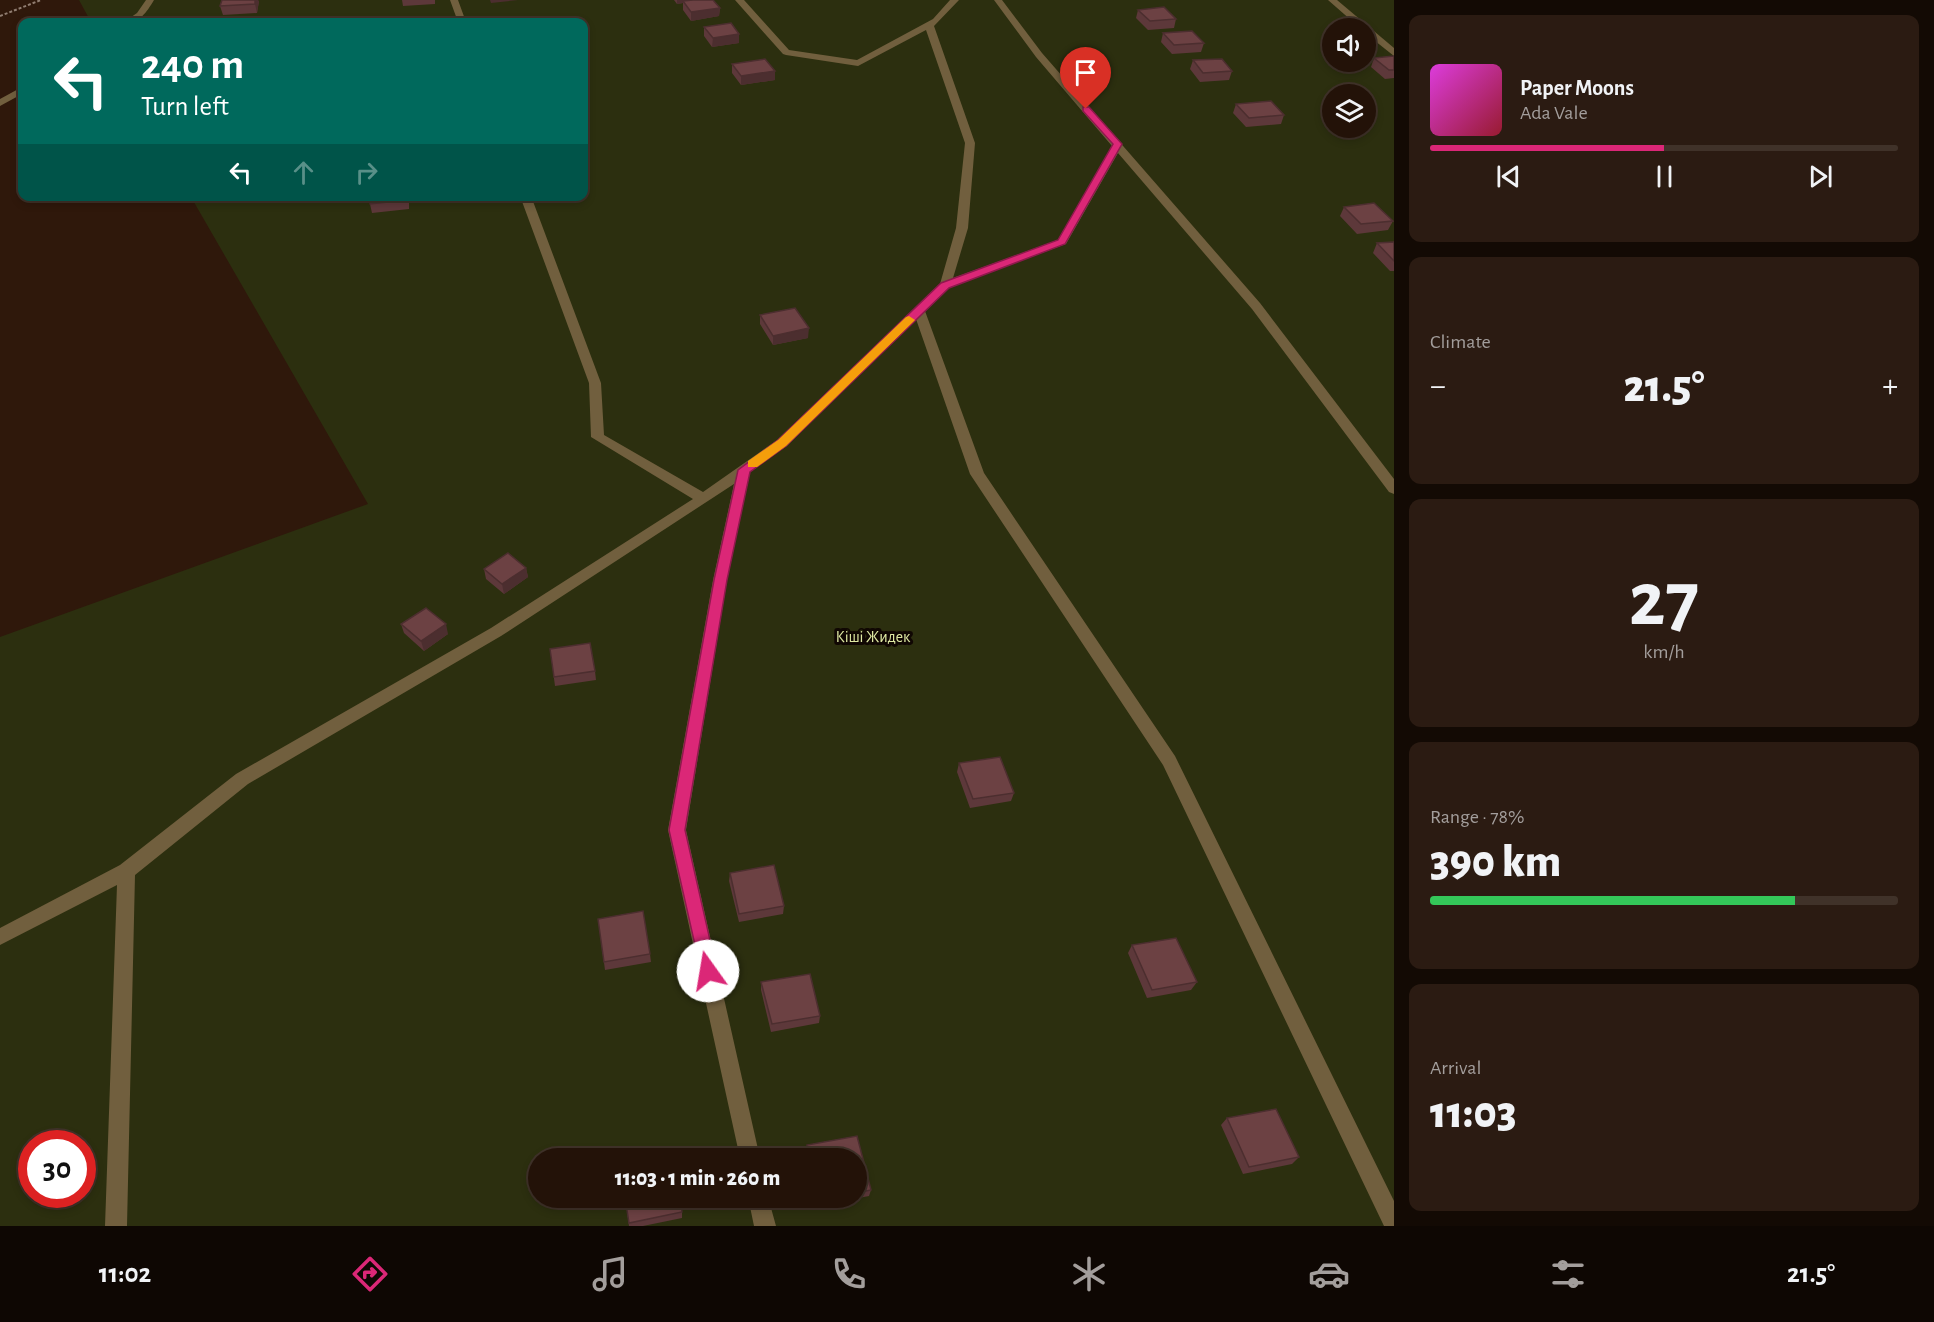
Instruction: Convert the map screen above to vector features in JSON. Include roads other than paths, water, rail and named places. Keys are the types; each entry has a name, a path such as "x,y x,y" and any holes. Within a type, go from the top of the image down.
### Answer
{"street":[{"path":"135,18 140,15 150,0"},
{"path":"454,0 461,18"},
{"path":"739,0 786,52 858,63 936,21 955,0"},
{"path":"998,0 1039,55 1257,306 1394,489"},
{"path":"1332,0 1394,53"},
{"path":"929,25 970,143 962,228 945,285"},
{"path":"0,103 18,92"},
{"path":"0,937 126,871 242,779 496,632 704,499 782,443 945,285 1062,242 1118,144"},
{"path":"527,201 595,383 598,437 704,499"},
{"path":"919,310 977,474 1169,761 1394,1224"},
{"path":"744,470 720,580 677,830 748,1148"},
{"path":"116,1226 126,871"},
{"path":"761,1208 765,1226"}],"park label":[{"name":"Кіші Жидек","path":"873,636"}]}
